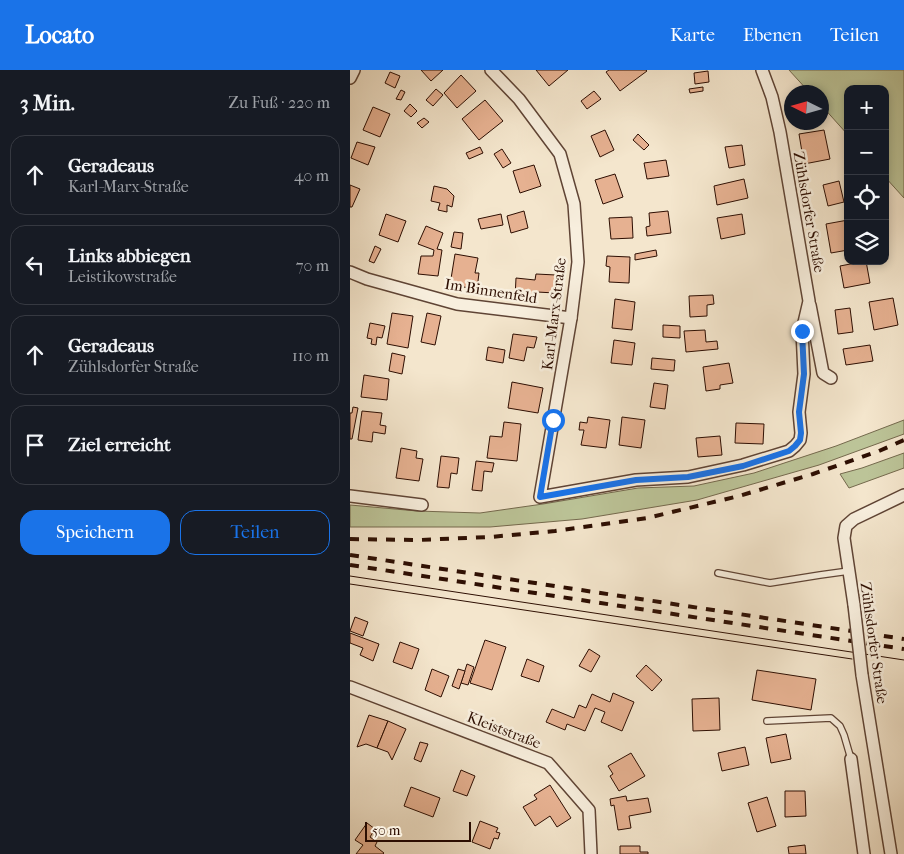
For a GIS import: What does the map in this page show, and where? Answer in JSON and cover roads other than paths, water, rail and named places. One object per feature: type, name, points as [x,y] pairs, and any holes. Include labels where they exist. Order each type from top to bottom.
[{"type":"street","points":[[350,78],[354,70]]},
{"type":"street","name":"Karl-Marx-Straße","points":[[492,70],[519,99],[560,154],[574,204],[578,262],[571,318],[540,497]]},
{"type":"street","name":"Zühlsdorfer Straße","points":[[762,70],[772,96],[780,132],[823,373],[832,378]]},
{"type":"street","name":"Im Binnenfeld","points":[[350,272],[367,279],[457,304],[571,318]]},
{"type":"street","name":"Zühlsdorfer Straße","points":[[540,497],[636,480],[685,478],[743,466],[789,451],[800,440],[801,433],[799,412],[804,374],[802,331],[809,301]]},
{"type":"street","name":"Zühlsdorfer Straße","points":[[891,854],[862,675],[844,538],[846,526],[854,519],[904,495]]},
{"type":"street","points":[[350,496],[422,505]]},
{"type":"street","name":"Kleiststraße","points":[[350,687],[548,763],[589,810],[591,854]]},
{"type":"street","points":[[851,759],[864,854]]},
{"type":"lane","points":[[718,573],[770,583],[849,571]]},
{"type":"lane","points":[[767,721],[831,718],[840,726],[851,759]]},
{"type":"tram line","points":[[350,576],[904,660]]},
{"type":"tram line","points":[[350,584],[852,659]]},
{"type":"railway","points":[[350,539],[419,540],[490,537],[555,531],[647,518],[739,496],[813,474],[879,451],[904,440]]},
{"type":"railway","points":[[350,555],[904,639]]},
{"type":"railway","points":[[350,565],[904,649]]}]
